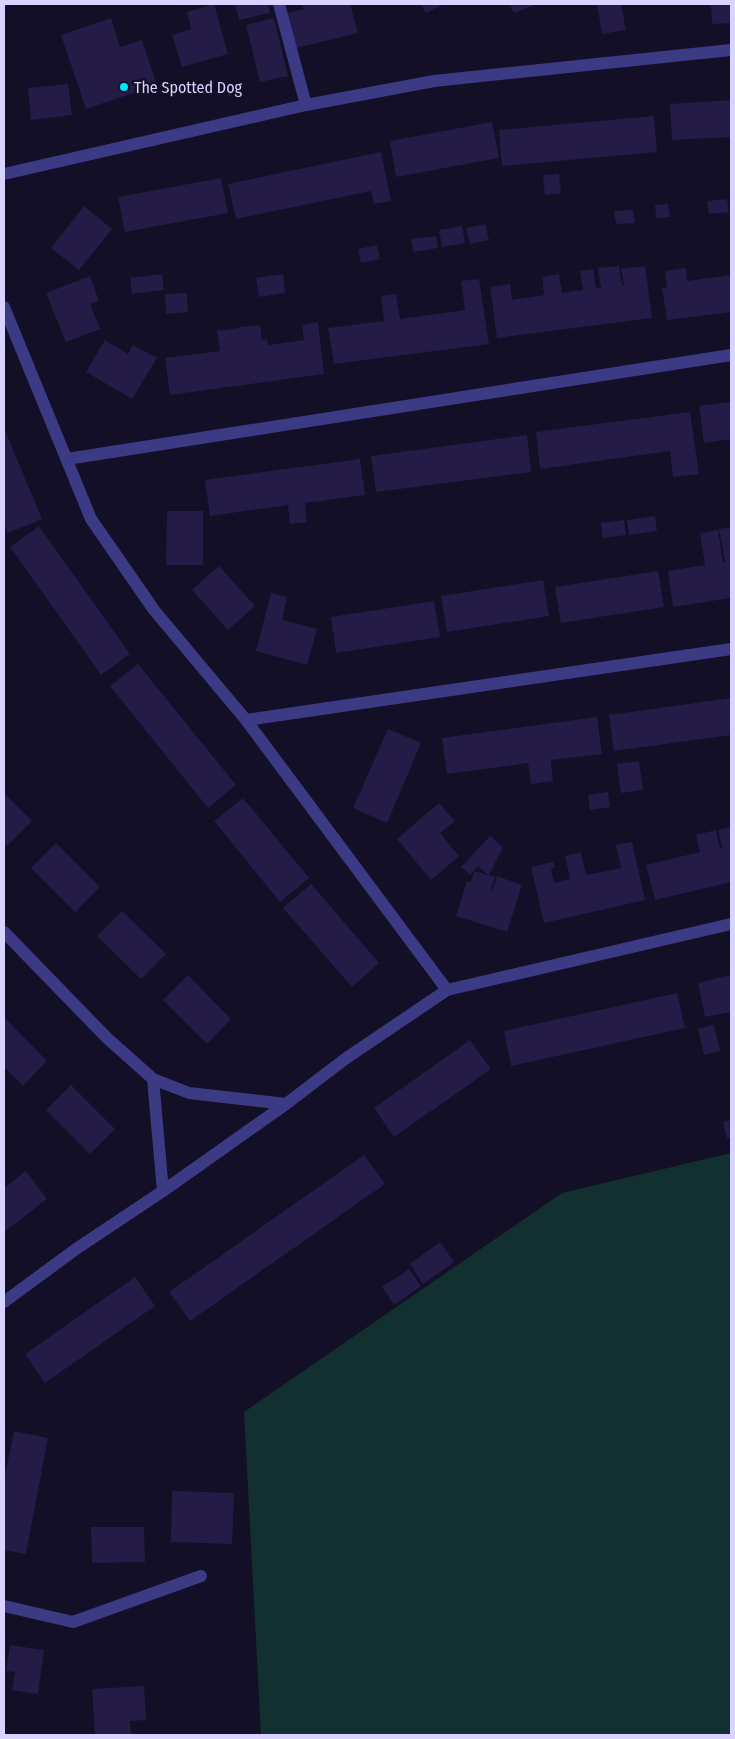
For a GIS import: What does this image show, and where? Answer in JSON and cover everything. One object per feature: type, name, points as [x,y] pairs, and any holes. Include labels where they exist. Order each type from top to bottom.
[{"type":"street","points":[[279,4],[306,105]]},
{"type":"street","points":[[4,174],[306,105],[434,81],[731,50]]},
{"type":"street","points":[[4,306],[92,519],[154,610],[246,720],[447,990]]},
{"type":"street","points":[[67,459],[731,355]]},
{"type":"street","points":[[246,720],[731,649]]},
{"type":"street","points":[[4,1302],[76,1249],[163,1191],[286,1104],[345,1059],[447,990],[731,924]]},
{"type":"street","points":[[4,932],[107,1038],[154,1079],[189,1093],[286,1104]]},
{"type":"street","points":[[154,1079],[163,1191]]},
{"type":"street","points":[[4,1606],[73,1622],[202,1576]]},
{"type":"green space","points":[[731,1153],[731,1735],[261,1735],[244,1412],[562,1193]]},
{"type":"building","points":[[214,4],[228,54],[182,67],[172,35],[191,29],[187,12]]},
{"type":"building","points":[[235,4],[268,4],[270,13],[239,20]]},
{"type":"building","points":[[302,4],[350,4],[358,33],[296,48],[287,13],[304,9]]},
{"type":"building","points":[[421,4],[444,4],[426,13]]},
{"type":"building","points":[[510,4],[537,4],[514,13]]},
{"type":"building","points":[[597,4],[621,4],[626,30],[602,34]]},
{"type":"building","points":[[711,4],[731,4],[731,23],[712,24]]},
{"type":"building","points":[[111,18],[120,47],[142,40],[157,85],[86,109],[61,35]]},
{"type":"building","points":[[274,18],[288,76],[260,82],[246,25]]},
{"type":"building","points":[[68,84],[72,115],[31,120],[28,88]]},
{"type":"building","points":[[731,100],[731,137],[672,140],[670,104]]},
{"type":"building","points":[[654,116],[657,152],[502,166],[499,130]]},
{"type":"building","points":[[492,122],[499,158],[396,177],[390,141]]},
{"type":"building","points":[[381,152],[391,201],[374,204],[371,191],[236,219],[228,184]]},
{"type":"building","points":[[559,174],[561,193],[545,195],[543,175]]},
{"type":"building","points":[[221,178],[228,213],[125,232],[118,197]]},
{"type":"building","points":[[727,199],[729,212],[709,214],[707,201]]},
{"type":"building","points":[[668,204],[670,217],[656,218],[655,205]]},
{"type":"building","points":[[84,206],[112,229],[79,270],[51,248]]},
{"type":"building","points":[[633,210],[635,223],[616,224],[614,211]]},
{"type":"building","points":[[485,224],[489,240],[470,244],[466,228]]},
{"type":"building","points":[[462,226],[465,243],[442,247],[439,230]]},
{"type":"building","points":[[436,236],[438,248],[413,252],[411,239]]},
{"type":"building","points":[[377,245],[380,259],[361,263],[358,249]]},
{"type":"building","points":[[619,266],[622,285],[624,285],[621,269],[645,266],[652,318],[497,338],[490,287],[510,284],[512,300],[544,295],[542,277],[559,274],[562,293],[583,290],[580,271],[593,269],[596,288],[601,288],[598,268]]},
{"type":"building","points":[[686,268],[687,281],[731,275],[731,312],[667,320],[662,288],[667,288],[665,271]]},
{"type":"building","points":[[162,274],[164,290],[132,294],[130,278]]},
{"type":"building","points":[[283,274],[285,293],[259,297],[256,278]]},
{"type":"building","points":[[90,276],[99,301],[90,304],[100,329],[66,342],[46,293]]},
{"type":"building","points":[[479,279],[489,344],[334,364],[328,328],[384,321],[381,296],[396,294],[400,319],[465,310],[461,281]]},
{"type":"building","points":[[187,293],[188,312],[166,314],[165,294]]},
{"type":"building","points":[[318,322],[324,374],[170,395],[165,358],[220,351],[217,331],[239,328],[241,349],[239,327],[260,325],[262,340],[267,339],[268,345],[304,340],[302,325]]},
{"type":"building","points":[[105,340],[128,354],[133,345],[157,358],[132,399],[86,372]]},
{"type":"building","points":[[731,402],[731,439],[704,443],[699,406]]},
{"type":"building","points":[[690,412],[699,474],[673,477],[670,451],[540,469],[536,432]]},
{"type":"building","points":[[4,428],[42,519],[8,533],[4,523]]},
{"type":"building","points":[[527,435],[531,472],[376,492],[371,456]]},
{"type":"building","points":[[360,459],[365,495],[305,503],[307,522],[290,524],[288,505],[210,516],[205,480]]},
{"type":"building","points":[[167,511],[203,511],[203,565],[166,565]]},
{"type":"building","points":[[655,516],[657,531],[629,535],[627,520]]},
{"type":"building","points":[[624,520],[626,535],[603,538],[601,523]]},
{"type":"building","points":[[39,526],[130,654],[101,675],[10,547]]},
{"type":"building","points":[[731,527],[731,598],[673,607],[668,571],[705,565],[700,533],[718,530],[723,563],[725,562],[719,529]]},
{"type":"building","points":[[219,566],[255,606],[228,630],[192,590]]},
{"type":"building","points":[[658,571],[664,607],[561,623],[555,587]]},
{"type":"building","points":[[543,580],[549,616],[447,632],[441,596]]},
{"type":"building","points":[[271,593],[287,597],[282,620],[317,629],[307,665],[256,651]]},
{"type":"building","points":[[434,601],[440,637],[336,653],[331,617]]},
{"type":"building","points":[[138,664],[236,785],[208,808],[110,686]]},
{"type":"building","points":[[731,698],[731,735],[614,751],[609,715]]},
{"type":"building","points":[[597,717],[602,754],[551,760],[553,781],[531,784],[528,763],[447,774],[442,738]]},
{"type":"building","points":[[388,729],[421,743],[387,823],[353,808]]},
{"type":"building","points":[[639,761],[643,790],[621,793],[617,764]]},
{"type":"building","points":[[608,792],[610,807],[590,810],[588,795]]},
{"type":"building","points":[[4,793],[32,821],[7,846],[4,842]]},
{"type":"building","points":[[243,798],[309,878],[280,902],[214,821]]},
{"type":"building","points":[[439,803],[455,821],[440,833],[459,856],[431,880],[397,839]]},
{"type":"building","points":[[731,827],[731,882],[655,900],[646,865],[700,852],[696,835],[716,830],[720,848],[722,847],[718,830]]},
{"type":"building","points":[[490,836],[503,847],[491,871],[488,875],[478,866],[470,875],[461,867]]},
{"type":"building","points":[[632,842],[645,900],[544,923],[531,867],[553,862],[555,868],[551,869],[554,883],[570,879],[565,856],[581,852],[586,875],[621,868],[616,845]]},
{"type":"building","points":[[56,843],[100,887],[75,912],[31,868]]},
{"type":"building","points":[[474,871],[495,877],[491,889],[493,889],[497,876],[522,885],[507,932],[456,916],[467,881],[471,882]]},
{"type":"building","points":[[311,884],[379,963],[352,987],[283,908]]},
{"type":"building","points":[[122,911],[166,954],[141,979],[97,936]]},
{"type":"building","points":[[188,975],[231,1019],[207,1044],[163,1000]]},
{"type":"building","points":[[731,975],[731,1012],[705,1017],[698,983]]},
{"type":"building","points":[[677,993],[685,1028],[511,1066],[504,1031]]},
{"type":"building","points":[[4,1017],[47,1061],[23,1086],[4,1067]]},
{"type":"building","points":[[714,1025],[720,1051],[704,1055],[698,1029]]},
{"type":"building","points":[[470,1040],[491,1069],[394,1137],[374,1108]]},
{"type":"building","points":[[71,1085],[115,1129],[90,1154],[46,1110]]},
{"type":"building","points":[[731,1120],[731,1138],[727,1139],[723,1122]]},
{"type":"building","points":[[364,1155],[385,1184],[190,1321],[169,1292]]},
{"type":"building","points":[[26,1171],[47,1199],[4,1232],[4,1188]]},
{"type":"building","points":[[440,1242],[454,1262],[423,1284],[410,1264]]},
{"type":"building","points":[[409,1269],[421,1286],[394,1305],[382,1287]]},
{"type":"building","points":[[135,1277],[155,1306],[45,1383],[25,1354]]},
{"type":"building","points":[[14,1431],[48,1438],[26,1554],[4,1550],[4,1480]]},
{"type":"building","points":[[172,1491],[234,1493],[232,1544],[171,1542]]},
{"type":"building","points":[[91,1527],[144,1527],[145,1562],[92,1563]]},
{"type":"building","points":[[10,1645],[44,1650],[38,1694],[12,1690],[15,1672],[6,1671]]},
{"type":"building","points":[[144,1686],[146,1720],[130,1721],[131,1735],[95,1735],[92,1689]]},
{"type":"place","name":"The Spotted Dog","points":[[124,87]]}]
